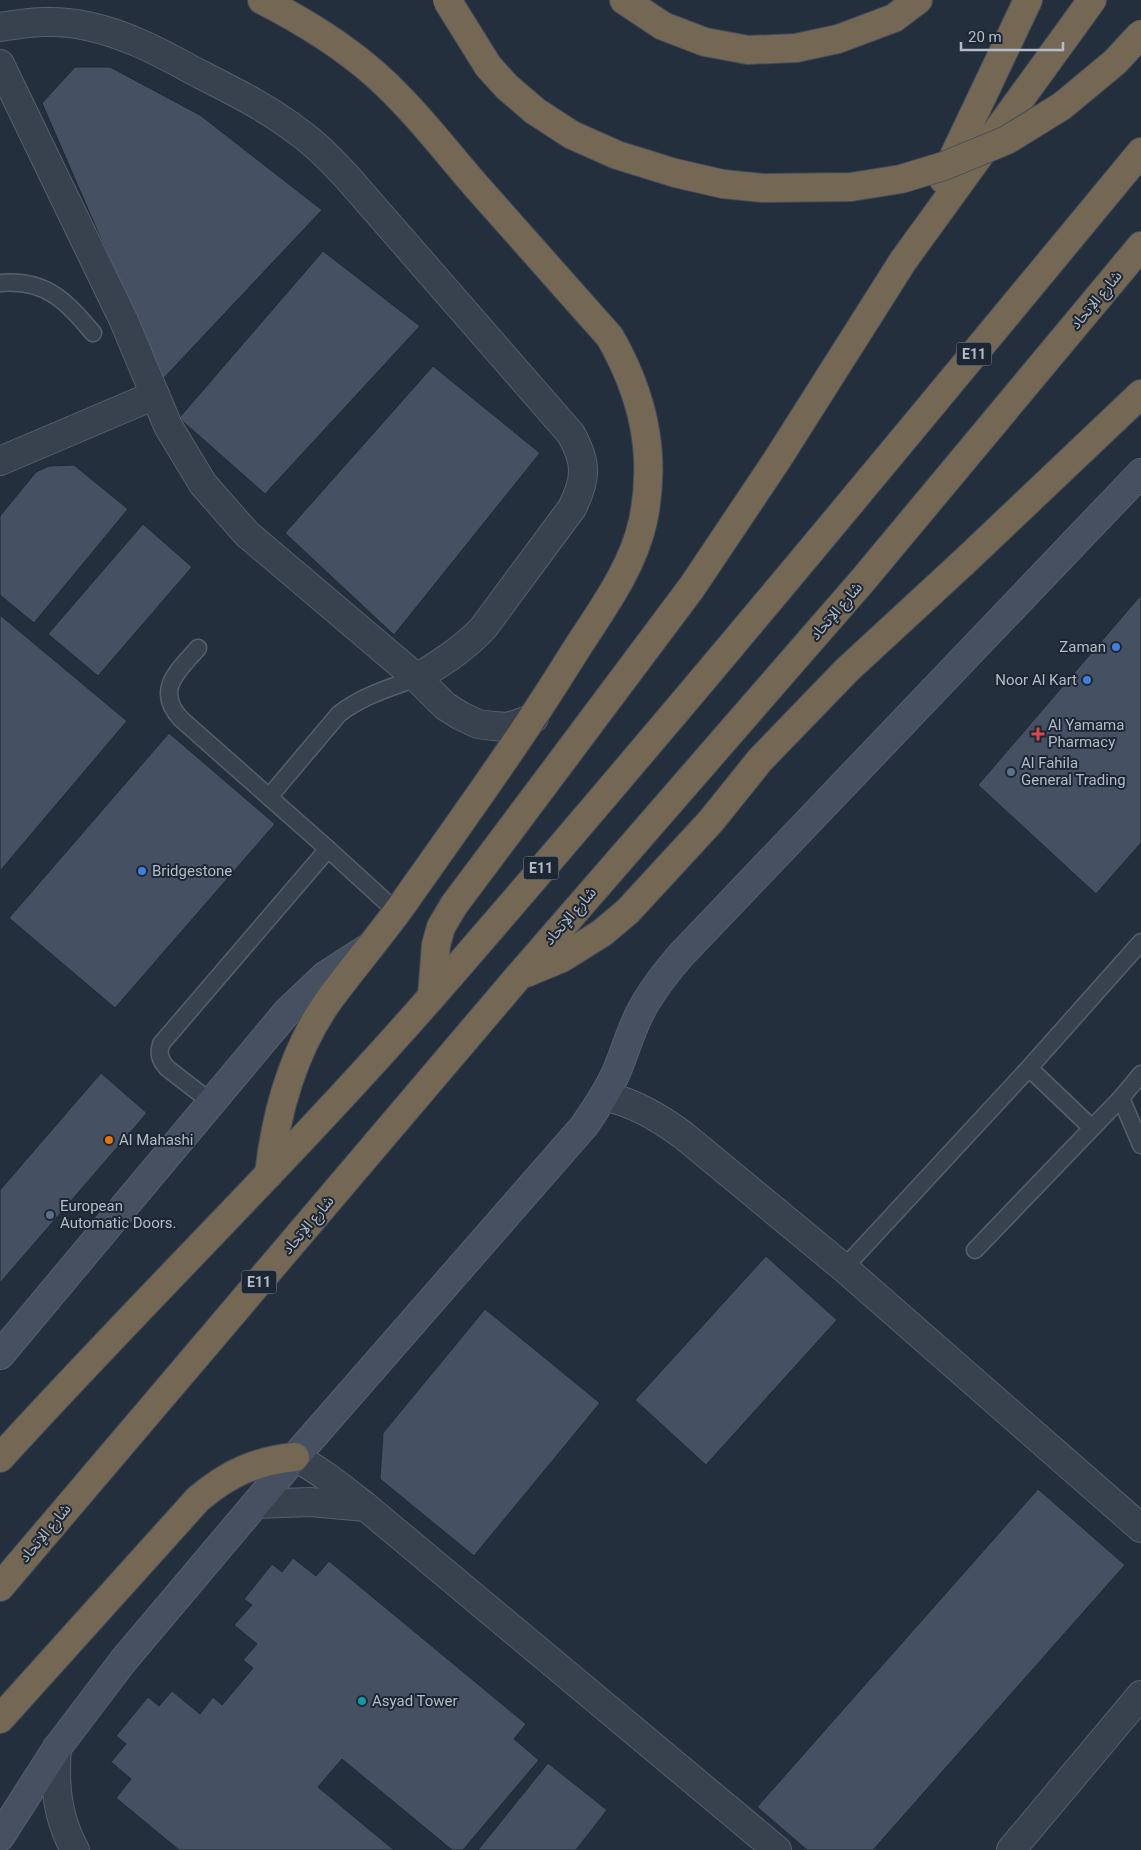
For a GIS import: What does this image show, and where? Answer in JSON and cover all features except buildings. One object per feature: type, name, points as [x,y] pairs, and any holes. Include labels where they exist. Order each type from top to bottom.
[{"type":"highway","points":[[262,0],[300,19],[339,45],[376,75],[410,108],[446,152],[610,337],[626,364],[637,394],[645,424],[648,455],[648,489],[643,522],[633,554],[618,584],[534,718],[397,912],[329,1001],[312,1028],[298,1056],[278,1114],[269,1174]]},
{"type":"highway","points":[[448,0],[488,66],[535,111],[572,135],[617,155],[675,173],[723,184],[763,188],[852,187],[901,178],[944,166],[998,144],[1062,106],[1115,62],[1141,34]]},
{"type":"highway","points":[[624,0],[663,26],[705,42],[748,50],[796,48],[838,39],[894,18],[918,0]]},
{"type":"highway","points":[[903,261],[1028,0]]},
{"type":"highway","points":[[432,996],[436,945],[441,927],[454,905],[692,587],[777,460],[903,261],[1092,0]]},
{"type":"highway","name":"E11","points":[[0,1458],[60,1392],[269,1174],[432,996],[807,557],[1141,152]]},
{"type":"highway","name":"شارع الإتحاد","points":[[0,1587],[518,977],[863,580],[1141,246]]},
{"type":"highway","points":[[518,977],[562,958],[602,932],[628,911],[710,821],[760,760],[847,670],[1141,394]]},
{"type":"highway","points":[[0,1719],[198,1499],[234,1473],[254,1464],[295,1457]]},
{"type":"main road","points":[[0,1837],[57,1748],[123,1661],[295,1457],[584,1126],[604,1096],[645,1003],[668,970],[1141,472]]},
{"type":"main road","points":[[2,1349],[287,1012],[326,975],[372,946]]},
{"type":"street","points":[[0,27],[26,22],[56,22],[85,25],[114,32],[142,43],[241,96],[301,133],[347,177],[571,434],[580,452],[584,471],[581,490],[572,508],[484,627],[469,643],[452,656],[417,678]]},
{"type":"street","points":[[0,64],[124,320],[168,426],[203,484],[247,534],[417,678],[445,706],[478,724],[508,727],[534,718]]},
{"type":"street","points":[[0,461],[155,395]]},
{"type":"street","points":[[604,1096],[622,1100],[639,1107],[683,1135],[844,1268],[1141,1528]]},
{"type":"street","points":[[295,1457],[314,1467],[366,1507],[777,1850]]},
{"type":"street","points":[[256,1504],[310,1502],[366,1507]]},
{"type":"street","points":[[1011,1850],[1141,1695]]},
{"type":"street","points":[[57,1748],[55,1772],[57,1797],[62,1820],[75,1850]]},
{"type":"lane","points":[[0,283],[13,282],[44,289],[59,297],[71,307],[94,333]]},
{"type":"lane","points":[[198,648],[170,684],[168,696],[172,710],[397,912]]},
{"type":"lane","points":[[269,797],[338,714],[366,696],[417,678]]},
{"type":"lane","points":[[211,1102],[167,1068],[161,1061],[159,1052],[161,1044],[328,849]]},
{"type":"lane","points":[[844,1268],[1029,1068],[1141,942]]},
{"type":"lane","points":[[1029,1068],[1092,1128]]},
{"type":"lane","points":[[975,1250],[1121,1098],[1141,1074]]},
{"type":"lane","points":[[1121,1098],[1141,1145]]},
{"type":"place","name":"Zaman","points":[[1116,647]]},
{"type":"place","name":"Noor Al Kart","points":[[1087,680]]},
{"type":"place","name":"Al Yamama Pharmacy","points":[[1038,734]]},
{"type":"place","name":"Al Fahila General Trading","points":[[1011,772]]},
{"type":"place","name":"Bridgestone","points":[[142,871]]},
{"type":"place","name":"Al Mahashi","points":[[109,1140]]},
{"type":"place","name":"European Automatic Doors.","points":[[50,1215]]},
{"type":"place","name":"Asyad Tower","points":[[362,1701]]}]
